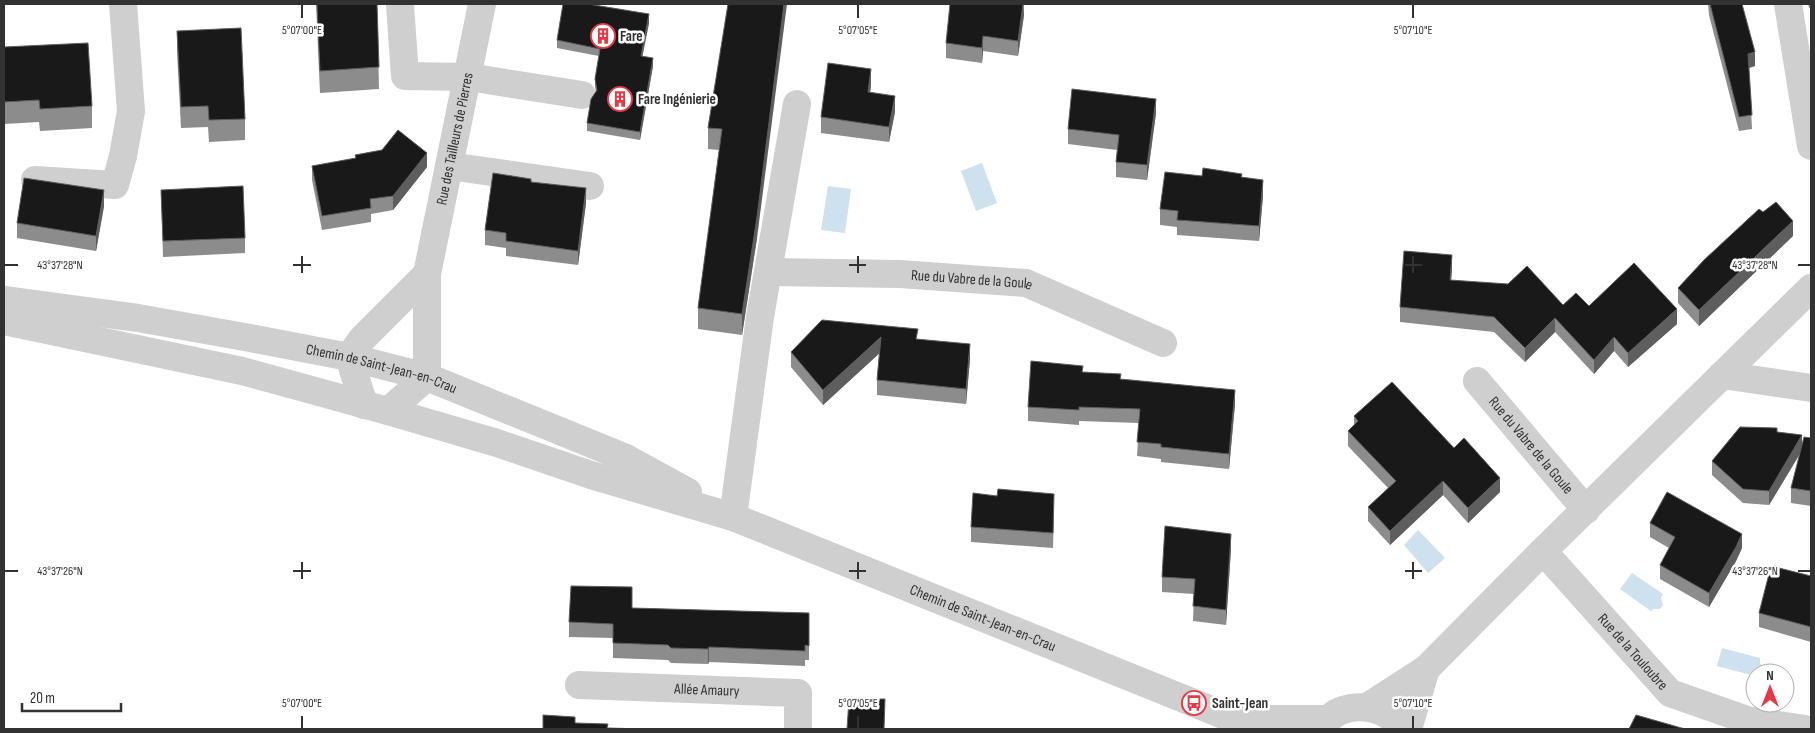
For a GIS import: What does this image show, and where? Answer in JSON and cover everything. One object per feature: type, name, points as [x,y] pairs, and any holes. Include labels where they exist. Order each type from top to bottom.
[{"type":"street","points":[[35,180],[115,185],[123,156],[131,111],[123,4]]},
{"type":"street","name":"Rue des Tailleurs de Pierres","points":[[427,377],[427,274],[482,4]]},
{"type":"street","points":[[1788,4],[1804,58],[1811,146]]},
{"type":"street","points":[[400,6],[405,76],[468,76],[582,95]]},
{"type":"street","points":[[733,517],[760,317],[797,104]]},
{"type":"street","points":[[449,166],[590,186]]},
{"type":"street","name":"Rue du Vabre de la Goule","points":[[768,272],[900,274],[1026,282],[1164,343]]},
{"type":"street","points":[[427,274],[362,339],[349,358],[376,408],[427,377]]},
{"type":"street","points":[[1367,707],[1426,669],[1543,551],[1811,288]]},
{"type":"street","name":"Chemin de Saint-Jean-en-Crau","points":[[4,300],[138,318],[250,338],[349,358],[427,377],[626,458],[733,517]]},
{"type":"street","name":"Chemin de Saint-Jean-en-Crau","points":[[4,321],[242,371],[497,443],[590,475],[733,517],[1240,724]]},
{"type":"street","points":[[1722,375],[1811,388]]},
{"type":"street","name":"Rue du Vabre de la Goule","points":[[1477,381],[1586,510]]},
{"type":"street","name":"Rue de la Touloubre","points":[[1543,551],[1670,693],[1747,720],[1805,729]]},
{"type":"street","points":[[1408,729],[1426,669]]},
{"type":"street","name":"Allée Amaury","points":[[578,685],[798,694],[798,729]]},
{"type":"street","points":[[1240,724],[1323,724],[1342,710],[1367,707],[1383,712],[1397,722],[1402,729]]},
{"type":"water","points":[[982,163],[997,203],[976,211],[961,171]]},
{"type":"water","points":[[828,186],[851,189],[845,233],[821,230]]},
{"type":"water","points":[[1418,530],[1445,558],[1428,573],[1404,545]]},
{"type":"water","points":[[1632,573],[1663,594],[1661,598],[1663,605],[1660,609],[1653,609],[1651,611],[1620,589]]},
{"type":"water","points":[[1722,648],[1760,658],[1760,663],[1745,663],[1745,673],[1717,666]]},
{"type":"building","points":[[317,4],[377,4],[379,67],[320,71]]},
{"type":"building","points":[[563,4],[588,4],[649,14],[641,56],[653,58],[640,132],[587,123],[591,99],[597,90],[595,79],[600,49],[557,40]]},
{"type":"building","points":[[728,4],[784,4],[757,217],[742,314],[698,308],[722,129],[708,128]]},
{"type":"building","points":[[950,4],[1023,4],[1018,41],[983,36],[982,48],[946,43]]},
{"type":"building","points":[[1710,4],[1742,4],[1755,52],[1748,54],[1752,115],[1739,117]]},
{"type":"building","points":[[241,28],[245,119],[209,120],[208,106],[181,107],[177,31]]},
{"type":"building","points":[[88,43],[92,106],[40,109],[39,100],[4,102],[4,47]]},
{"type":"building","points":[[828,63],[871,69],[868,92],[895,96],[889,127],[821,117]]},
{"type":"building","points":[[1072,89],[1156,99],[1147,165],[1116,162],[1119,135],[1068,129]]},
{"type":"building","points":[[398,130],[427,153],[393,196],[370,199],[371,208],[322,216],[312,166],[356,158],[355,155],[382,150]]},
{"type":"building","points":[[1203,168],[1242,174],[1241,177],[1263,180],[1259,226],[1177,220],[1178,211],[1160,209],[1165,172],[1202,176]]},
{"type":"building","points":[[493,173],[531,179],[531,182],[586,188],[578,251],[506,241],[506,233],[485,230]]},
{"type":"building","points":[[24,178],[104,190],[96,236],[17,223]]},
{"type":"building","points":[[243,186],[245,238],[163,241],[161,190]]},
{"type":"building","points":[[1776,202],[1793,221],[1699,310],[1678,288],[1704,260],[1759,209],[1763,212]]},
{"type":"building","points":[[1404,251],[1452,255],[1450,280],[1508,284],[1527,266],[1563,305],[1576,293],[1589,306],[1634,263],[1677,309],[1628,353],[1614,337],[1594,360],[1555,318],[1525,348],[1494,317],[1400,307]]},
{"type":"building","points":[[822,320],[918,329],[916,339],[970,344],[966,389],[877,380],[881,337],[823,390],[791,352]]},
{"type":"building","points":[[1031,361],[1083,366],[1082,372],[1121,374],[1120,379],[1235,390],[1229,454],[1161,447],[1161,444],[1137,442],[1140,409],[1079,407],[1079,410],[1028,407]]},
{"type":"building","points":[[1392,382],[1454,448],[1464,438],[1500,478],[1468,508],[1443,481],[1390,531],[1368,507],[1396,481],[1348,431],[1358,421],[1354,416]]},
{"type":"building","points":[[1740,427],[1777,428],[1777,432],[1802,435],[1769,491],[1743,489],[1712,461]]},
{"type":"building","points":[[1804,437],[1811,438],[1811,491],[1791,488]]},
{"type":"building","points":[[998,489],[1054,494],[1053,533],[971,527],[973,493],[997,496]]},
{"type":"building","points":[[1667,492],[1742,534],[1709,593],[1660,565],[1675,537],[1650,523]]},
{"type":"building","points":[[1165,526],[1231,534],[1226,610],[1193,606],[1195,579],[1162,577]]},
{"type":"building","points":[[1771,566],[1811,576],[1811,627],[1759,613]]},
{"type":"building","points":[[571,586],[632,587],[632,608],[809,613],[809,646],[805,645],[805,651],[709,647],[708,649],[671,648],[668,645],[613,643],[613,624],[569,622]]},
{"type":"building","points":[[849,699],[885,699],[884,729],[847,729]]},
{"type":"building","points":[[543,715],[575,717],[575,723],[608,724],[607,728],[644,729],[543,729]]},
{"type":"building","points":[[1636,715],[1685,729],[1629,729]]},
{"type":"place","name":"Fare","points":[[603,36]]},
{"type":"place","name":"Fare Ingénierie","points":[[620,99]]},
{"type":"place","name":"Saint-Jean","points":[[1194,703]]}]
